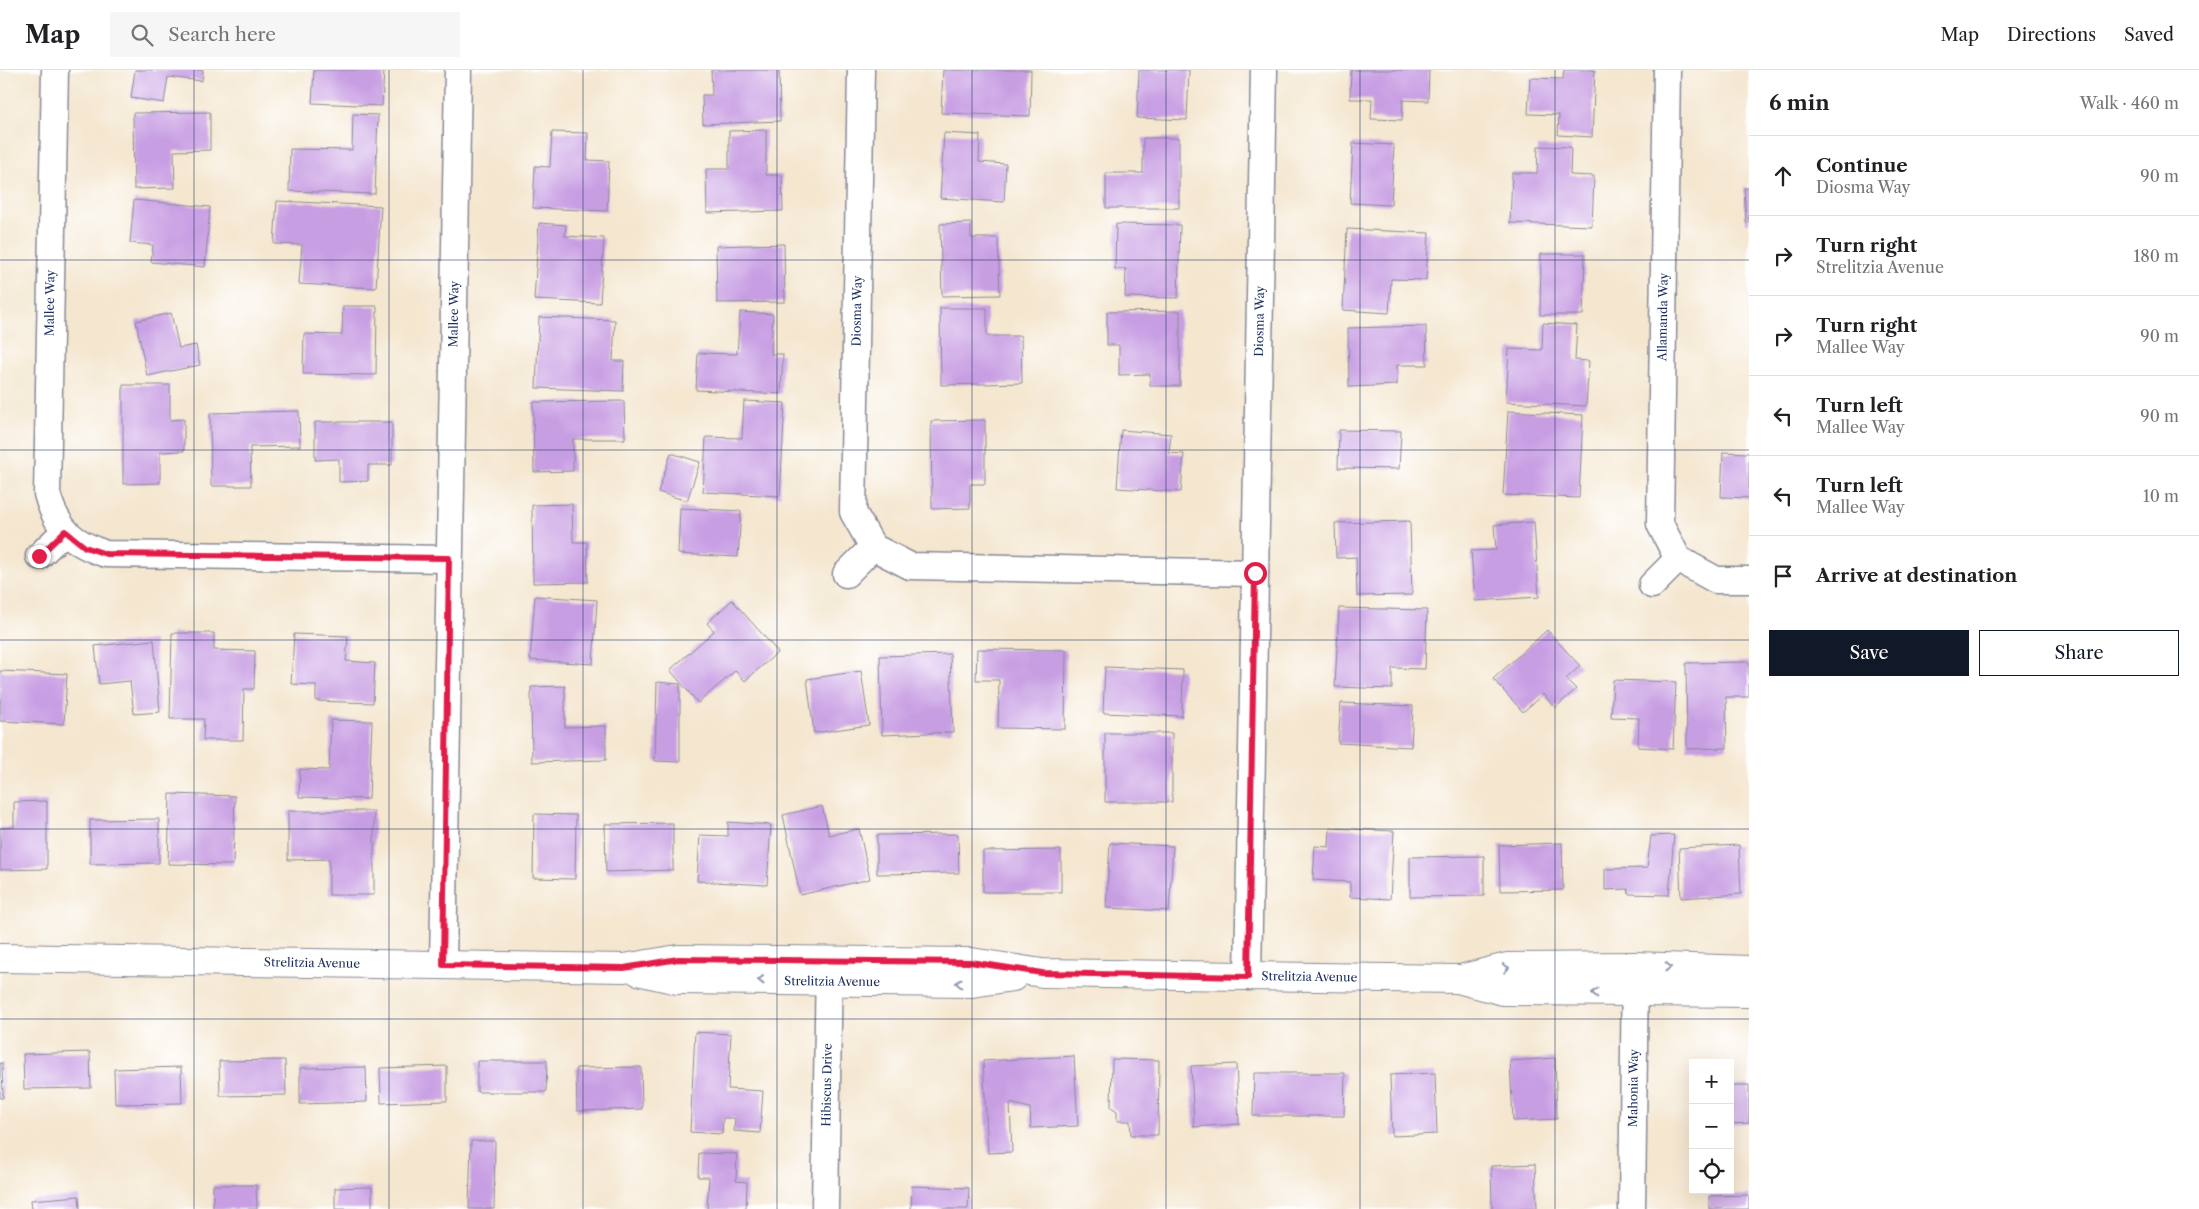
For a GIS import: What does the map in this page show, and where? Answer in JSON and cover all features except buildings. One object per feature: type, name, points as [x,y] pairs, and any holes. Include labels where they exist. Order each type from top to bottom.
[{"type":"street","name":"Mallee Way","points":[[55,70],[47,494],[53,514],[65,531],[85,547],[106,554],[449,558]]},
{"type":"street","name":"Mallee Way","points":[[443,965],[458,70]]},
{"type":"street","name":"Diosma Way","points":[[861,70],[853,512],[873,547]]},
{"type":"street","name":"Diosma Way","points":[[1248,977],[1264,70]]},
{"type":"street","name":"Allamanda Way","points":[[1667,70],[1660,524],[1678,559]]},
{"type":"street","points":[[39,556],[65,531]]},
{"type":"street","points":[[846,574],[873,547],[910,566],[1255,573]]},
{"type":"street","points":[[1652,585],[1678,559],[1716,580],[1749,580]]},
{"type":"street","name":"Strelitzia Avenue","points":[[0,958],[624,968],[678,959],[829,971],[970,962],[1042,973],[1458,980],[1503,991],[1749,993]]},
{"type":"street","name":"Strelitzia Avenue","points":[[1458,980],[1507,967],[1635,966],[1749,970]]},
{"type":"street","name":"Mahonia Way","points":[[1632,1209],[1635,966]]},
{"type":"street","name":"Hibiscus Drive","points":[[824,1209],[829,971]]},
{"type":"route","points":[[39,556],[65,531],[85,547],[106,554],[449,558],[443,965],[624,968],[678,959],[970,962],[1042,973],[1248,977],[1255,573]]}]
